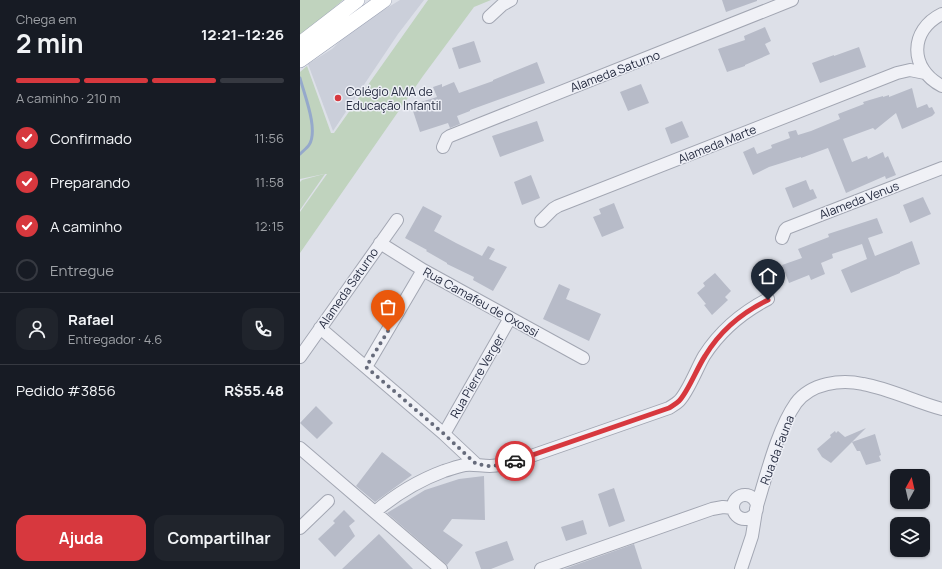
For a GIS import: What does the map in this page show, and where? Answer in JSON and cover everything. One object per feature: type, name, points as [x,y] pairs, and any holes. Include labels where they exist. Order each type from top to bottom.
[{"type":"main road","points":[[300,60],[318,39],[357,0]]},
{"type":"main road","points":[[300,44],[318,39],[384,0]]},
{"type":"street","points":[[489,17],[511,0]]},
{"type":"street","name":"Alameda Saturno","points":[[443,147],[447,138],[450,136],[792,0]]},
{"type":"street","points":[[942,6],[938,16],[927,24],[921,32],[917,52],[920,63],[925,72],[932,80],[942,86]]},
{"type":"street","name":"Alameda Marte","points":[[897,73],[909,64],[917,52]]},
{"type":"street","name":"Alameda Marte","points":[[542,221],[553,209],[558,206],[897,73],[910,70],[925,72]]},
{"type":"street","name":"Alameda Venus","points":[[782,238],[787,228],[942,168]]},
{"type":"street","name":"Alameda Saturno","points":[[300,357],[397,220]]},
{"type":"street","name":"Rua Camafeu de Oxossi","points":[[380,243],[423,270],[583,358]]},
{"type":"street","points":[[366,367],[423,270]]},
{"type":"street","points":[[375,512],[391,498],[409,486],[429,477],[463,465],[476,464],[489,466],[511,463],[669,408],[678,402],[684,395],[696,370],[706,354],[728,327],[752,308],[768,300]]},
{"type":"street","name":"Rua Pierre Verger","points":[[444,434],[510,318]]},
{"type":"street","points":[[320,328],[444,434],[476,464]]},
{"type":"street","name":"Rua da Fauna","points":[[741,569],[752,536],[756,510],[769,464],[783,428],[797,402],[808,393],[821,386],[834,382],[849,382],[864,384],[942,409]]},
{"type":"street","points":[[300,448],[441,569]]},
{"type":"street","points":[[541,569],[712,509],[723,507],[736,512],[747,519],[751,517],[756,510],[755,501],[744,495],[735,500],[736,512],[746,530],[747,548]]},
{"type":"street","points":[[300,528],[328,501]]},
{"type":"shaded area","name":"Colégio AMA de Educação Infantil","points":[[400,0],[424,0],[398,34],[333,131],[308,64],[332,49],[351,30]]},
{"type":"green space","points":[[300,0],[343,0],[300,37]]},
{"type":"green space","points":[[428,0],[491,0],[474,7],[423,76],[300,253],[300,212],[327,174],[325,174],[300,210],[300,182],[302,180],[324,174],[300,179],[300,72],[307,66],[331,133],[334,133]]},
{"type":"building","points":[[722,0],[757,0],[757,1],[726,12]]},
{"type":"building","points":[[765,27],[771,41],[765,44],[770,54],[745,66],[727,72],[718,49],[745,40],[744,36]]},
{"type":"building","points":[[474,41],[481,62],[459,69],[452,48]]},
{"type":"building","points":[[859,47],[866,67],[820,83],[812,63]]},
{"type":"building","points":[[537,62],[545,83],[457,116],[460,124],[450,128],[448,123],[420,132],[411,105],[437,97],[433,87],[442,84],[442,87],[454,82],[459,93],[493,81]]},
{"type":"building","points":[[641,84],[649,103],[628,111],[620,92]]},
{"type":"building","points":[[912,88],[917,108],[927,104],[929,108],[932,107],[935,113],[932,116],[902,129],[896,113],[875,130],[873,128],[843,139],[852,162],[867,156],[868,159],[883,152],[885,158],[888,156],[896,175],[886,179],[885,176],[846,193],[828,148],[801,158],[769,167],[753,175],[743,152],[754,147],[757,154],[772,148],[771,145],[790,138],[788,132],[796,130],[798,135],[811,131],[840,119],[838,114],[864,104],[863,102],[883,96],[889,95],[889,97]]},
{"type":"building","points":[[537,121],[544,141],[500,157],[492,136]]},
{"type":"building","points":[[682,121],[689,137],[671,144],[665,128]]},
{"type":"building","points":[[531,175],[540,198],[522,205],[514,182]]},
{"type":"building","points":[[806,180],[810,190],[813,189],[817,198],[793,208],[785,188]]},
{"type":"building","points":[[923,197],[931,214],[910,223],[903,205]]},
{"type":"building","points":[[614,203],[624,228],[602,237],[593,217],[601,214],[599,209]]},
{"type":"building","points":[[423,206],[442,216],[434,231],[482,256],[488,246],[495,249],[489,259],[507,267],[493,291],[473,280],[474,277],[447,264],[426,251],[427,250],[405,238]]},
{"type":"building","points":[[877,218],[883,233],[868,238],[875,256],[912,241],[920,264],[851,293],[841,270],[867,259],[862,244],[832,254],[833,258],[821,263],[825,274],[811,280],[809,275],[789,283],[782,265],[802,258],[798,249],[829,237],[828,234]]},
{"type":"building","points":[[715,273],[731,291],[725,297],[728,300],[712,315],[704,305],[706,304],[697,293],[705,286],[703,283]]},
{"type":"building","points":[[559,284],[570,289],[566,299],[601,314],[589,341],[543,319]]},
{"type":"building","points":[[316,406],[333,423],[317,439],[300,423]]},
{"type":"building","points":[[866,428],[831,463],[822,457],[817,449],[831,437],[830,435],[835,431],[836,433],[838,431],[845,437]]},
{"type":"building","points":[[875,434],[881,455],[879,456],[881,461],[866,465],[860,451],[857,451],[852,442]]},
{"type":"building","points":[[382,452],[412,475],[375,502],[356,486]]},
{"type":"building","points":[[484,476],[485,520],[452,519],[443,531],[463,545],[447,565],[387,513],[425,490],[459,479]]},
{"type":"building","points":[[614,488],[625,521],[609,527],[598,494]]},
{"type":"building","points":[[344,510],[355,521],[349,526],[355,536],[335,557],[318,539],[335,523],[333,521]]},
{"type":"building","points":[[583,520],[587,534],[566,541],[561,527]]},
{"type":"building","points":[[379,534],[413,569],[342,569]]},
{"type":"building","points":[[507,541],[514,560],[491,569],[481,569],[475,552]]},
{"type":"building","points":[[634,544],[642,569],[564,569]]},
{"type":"waterway","points":[[300,78],[312,121],[312,138],[309,145],[300,154]]},
{"type":"way so far","points":[[388,331],[366,367],[444,434],[476,464],[489,466],[511,463],[515,461]]},
{"type":"place","name":"Colégio AMA de Educação Infantil","points":[[338,98]]},
{"type":"route","points":[[515,461],[669,408],[678,402],[684,395],[696,370],[706,354],[728,327],[740,316],[768,300]]}]
